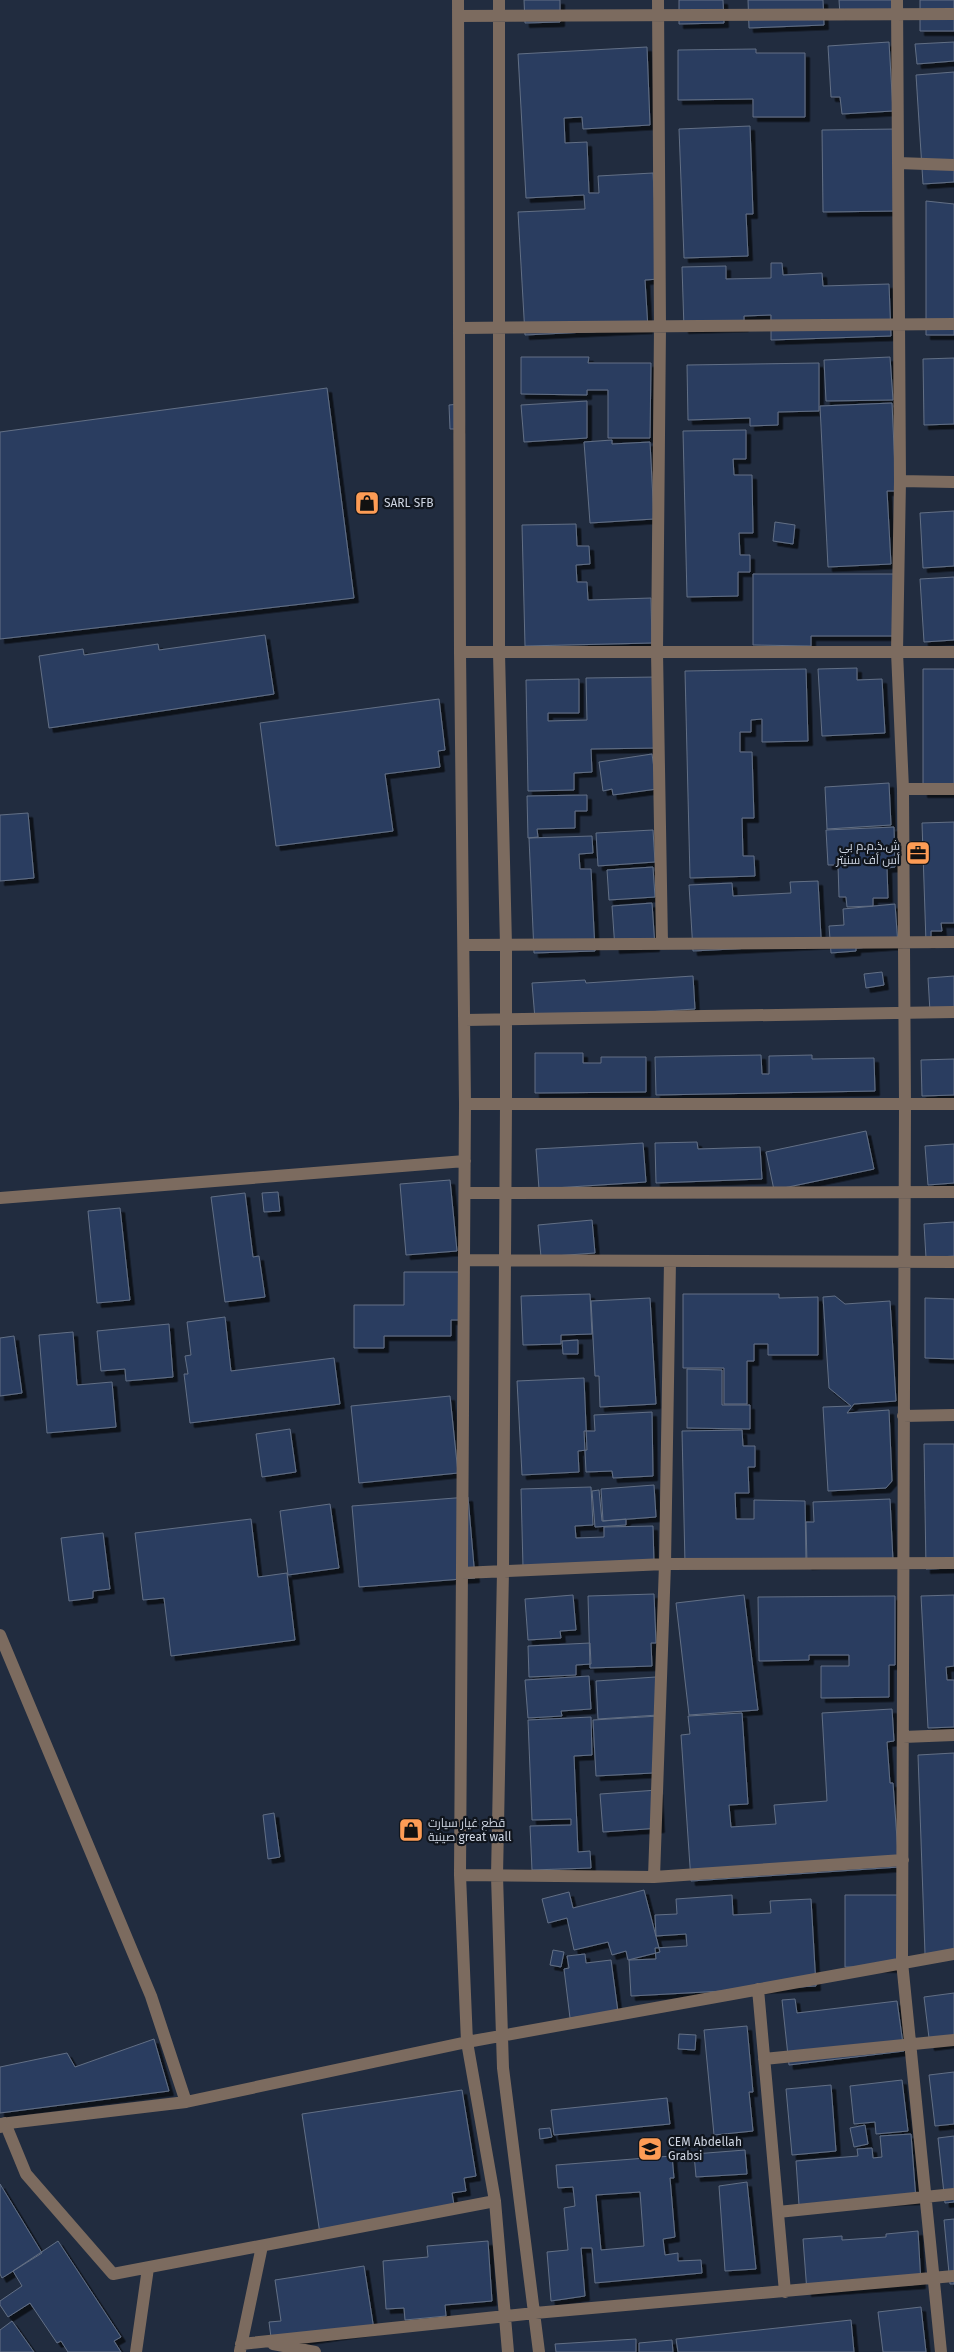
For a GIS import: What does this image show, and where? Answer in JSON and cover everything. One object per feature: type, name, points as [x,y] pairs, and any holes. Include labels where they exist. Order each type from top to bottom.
[{"type":"street","points":[[458,0],[460,652],[465,946],[460,1875],[467,2042],[495,2201],[508,2352]]},
{"type":"street","points":[[499,0],[499,653],[506,945],[506,1193],[503,1571],[497,1876],[503,2068],[539,2352]]},
{"type":"street","points":[[658,0],[660,326],[657,652],[662,943]]},
{"type":"street","points":[[897,0],[900,481],[897,652],[903,789],[905,1104],[902,1962],[941,2352]]},
{"type":"street","points":[[458,16],[954,14]]},
{"type":"street","points":[[898,163],[954,165]]},
{"type":"street","points":[[459,328],[954,324]]},
{"type":"street","points":[[900,481],[954,482]]},
{"type":"street","points":[[460,652],[954,652]]},
{"type":"street","points":[[903,789],[954,789]]},
{"type":"street","points":[[465,946],[954,942]]},
{"type":"street","points":[[465,1020],[954,1012]]},
{"type":"street","points":[[465,1104],[954,1104]]},
{"type":"street","points":[[0,1198],[465,1161]]},
{"type":"street","points":[[465,1193],[954,1192]]},
{"type":"street","points":[[464,1260],[954,1262]]},
{"type":"street","points":[[654,1877],[665,1564],[670,1261]]},
{"type":"street","points":[[903,1416],[954,1415]]},
{"type":"street","points":[[462,1573],[665,1564],[954,1564]]},
{"type":"street","points":[[0,1635],[151,1996],[186,2102]]},
{"type":"street","points":[[903,1737],[954,1735]]},
{"type":"street","points":[[460,1875],[654,1877],[903,1860]]},
{"type":"street","points":[[495,2201],[113,2274],[26,2174],[2,2125],[186,2102],[467,2042],[954,1954]]},
{"type":"street","points":[[758,1989],[786,2292]]},
{"type":"street","points":[[764,2059],[954,2040]]},
{"type":"street","points":[[778,2212],[954,2194]]},
{"type":"street","points":[[262,2246],[240,2348],[259,2342],[505,2316],[954,2276]]},
{"type":"street","points":[[136,2352],[148,2268]]},
{"type":"street","points":[[259,2342],[315,2352]]},
{"type":"building","points":[[524,0],[560,0],[560,22],[525,23]]},
{"type":"building","points":[[679,0],[723,0],[724,23],[679,24]]},
{"type":"building","points":[[748,0],[823,0],[824,25],[749,28]]},
{"type":"building","points":[[839,0],[892,0],[892,12],[840,15]]},
{"type":"building","points":[[920,0],[954,0],[954,31],[920,31]]},
{"type":"building","points":[[889,42],[893,111],[842,114],[840,97],[831,97],[828,46]]},
{"type":"building","points":[[954,42],[954,61],[917,64],[915,44]]},
{"type":"building","points":[[647,47],[650,125],[583,129],[582,117],[564,118],[565,143],[587,142],[589,193],[599,193],[598,176],[653,173],[659,279],[645,280],[648,329],[525,335],[518,212],[585,209],[584,195],[526,198],[518,54]]},
{"type":"building","points":[[756,49],[756,53],[805,53],[805,117],[753,117],[753,99],[678,100],[678,50]]},
{"type":"building","points":[[954,72],[954,182],[923,184],[916,75]]},
{"type":"building","points":[[750,126],[753,214],[746,214],[748,256],[684,258],[679,129]]},
{"type":"building","points":[[897,129],[898,211],[823,212],[822,130]]},
{"type":"building","points":[[926,201],[954,204],[954,335],[926,335]]},
{"type":"building","points":[[771,263],[782,263],[783,275],[822,273],[823,286],[889,284],[891,336],[771,340],[771,315],[744,316],[744,327],[684,329],[682,267],[726,266],[726,279],[771,278]]},
{"type":"building","points":[[521,357],[589,357],[588,363],[651,363],[650,438],[608,438],[608,390],[587,390],[587,395],[521,394]]},
{"type":"building","points":[[890,357],[893,400],[826,401],[824,360]]},
{"type":"building","points":[[954,358],[954,424],[924,425],[923,359]]},
{"type":"building","points":[[819,363],[819,411],[778,412],[778,425],[750,426],[750,418],[688,420],[687,365]]},
{"type":"building","points":[[327,388],[354,598],[0,639],[0,432]]},
{"type":"building","points":[[587,401],[587,438],[524,442],[521,405]]},
{"type":"building","points":[[892,403],[896,491],[887,491],[891,564],[828,567],[820,406]]},
{"type":"building","points":[[459,404],[460,429],[450,429],[449,405]]},
{"type":"building","points":[[746,430],[746,459],[733,459],[734,475],[752,475],[753,533],[739,533],[740,555],[750,555],[750,572],[738,572],[738,596],[687,597],[683,431]]},
{"type":"building","points":[[612,440],[612,444],[650,442],[654,519],[590,523],[584,442]]},
{"type":"building","points":[[954,511],[954,566],[923,568],[920,513]]},
{"type":"building","points":[[775,522],[795,525],[793,544],[773,541]]},
{"type":"building","points":[[576,524],[577,546],[589,546],[590,564],[576,565],[577,582],[587,582],[588,600],[651,598],[652,643],[525,646],[522,525]]},
{"type":"building","points":[[753,574],[894,574],[894,636],[811,636],[811,646],[753,645]]},
{"type":"building","points":[[954,577],[954,640],[924,642],[920,579]]},
{"type":"building","points":[[265,635],[274,694],[49,728],[39,656],[83,649],[84,655],[158,644],[159,650]]},
{"type":"building","points":[[857,668],[857,680],[882,679],[885,733],[822,736],[818,669]]},
{"type":"building","points":[[806,669],[808,741],[762,742],[762,719],[751,720],[751,732],[740,732],[740,752],[752,752],[754,818],[742,818],[743,856],[754,856],[755,876],[690,878],[685,671]]},
{"type":"building","points":[[923,669],[954,669],[954,793],[923,793]]},
{"type":"building","points":[[657,677],[658,748],[591,749],[592,772],[574,773],[574,790],[528,791],[526,680],[579,679],[579,713],[548,713],[548,721],[587,720],[586,678]]},
{"type":"building","points":[[439,699],[445,750],[438,751],[440,767],[385,774],[393,831],[276,846],[260,723]]},
{"type":"building","points":[[652,754],[657,789],[613,795],[612,789],[603,791],[599,762]]},
{"type":"building","points":[[889,783],[891,825],[827,829],[825,787]]},
{"type":"building","points":[[587,795],[587,811],[575,811],[575,828],[537,829],[538,837],[528,838],[527,796]]},
{"type":"building","points":[[28,813],[34,878],[0,881],[0,815]]},
{"type":"building","points":[[954,822],[954,923],[941,923],[942,931],[931,931],[931,943],[926,943],[922,823]]},
{"type":"building","points":[[894,827],[895,867],[887,868],[888,898],[873,898],[873,906],[847,907],[846,897],[839,897],[838,865],[828,865],[826,830]]},
{"type":"building","points":[[653,830],[655,862],[598,866],[596,833]]},
{"type":"building","points":[[592,836],[593,853],[579,854],[580,869],[591,869],[595,951],[534,953],[529,838]]},
{"type":"building","points":[[653,867],[655,897],[609,900],[607,870]]},
{"type":"building","points":[[818,881],[821,937],[829,944],[693,951],[689,885],[732,883],[733,896],[791,893],[790,882]]},
{"type":"building","points":[[652,903],[655,947],[615,949],[612,906]]},
{"type":"building","points":[[895,904],[898,945],[856,948],[856,951],[831,953],[829,926],[844,925],[843,909]]},
{"type":"building","points":[[882,972],[884,985],[866,988],[864,974]]},
{"type":"building","points":[[693,976],[695,1009],[535,1019],[532,983],[585,980],[586,983]]},
{"type":"building","points":[[954,976],[954,1011],[930,1012],[928,978]]},
{"type":"building","points":[[535,1053],[583,1053],[583,1063],[601,1063],[601,1057],[646,1057],[646,1092],[535,1093]]},
{"type":"building","points":[[761,1055],[762,1074],[769,1074],[769,1056],[812,1055],[812,1059],[874,1058],[875,1091],[656,1095],[655,1057]]},
{"type":"building","points":[[954,1059],[954,1095],[922,1096],[921,1060]]},
{"type":"building","points":[[866,1131],[874,1169],[774,1190],[766,1152]]},
{"type":"building","points":[[697,1142],[698,1149],[760,1147],[762,1179],[656,1183],[655,1143]]},
{"type":"building","points":[[643,1143],[646,1182],[539,1189],[536,1149]]},
{"type":"building","points":[[954,1144],[954,1183],[928,1185],[925,1146]]},
{"type":"building","points":[[450,1180],[457,1251],[406,1255],[400,1184]]},
{"type":"building","points":[[278,1192],[280,1211],[264,1212],[262,1193]]},
{"type":"building","points":[[245,1193],[253,1257],[259,1256],[265,1297],[225,1302],[211,1197]]},
{"type":"building","points":[[120,1208],[130,1300],[97,1303],[88,1211]]},
{"type":"building","points":[[592,1220],[595,1253],[541,1257],[538,1225]]},
{"type":"building","points":[[954,1222],[954,1256],[926,1258],[924,1224]]},
{"type":"building","points":[[404,1272],[460,1272],[460,1320],[451,1320],[451,1336],[384,1336],[384,1348],[354,1348],[354,1305],[404,1305]]},
{"type":"building","points":[[590,1294],[592,1334],[561,1335],[561,1344],[523,1345],[521,1296]]},
{"type":"building","points":[[683,1294],[779,1294],[779,1298],[818,1297],[818,1355],[768,1355],[768,1344],[754,1344],[754,1361],[747,1361],[747,1404],[724,1404],[724,1368],[683,1368]]},
{"type":"building","points":[[835,1296],[845,1304],[890,1301],[896,1401],[854,1404],[847,1413],[889,1410],[892,1481],[886,1488],[828,1491],[823,1407],[851,1406],[829,1388],[823,1297]]},
{"type":"building","points":[[650,1298],[656,1404],[600,1407],[599,1376],[595,1376],[591,1301]]},
{"type":"building","points":[[925,1298],[954,1299],[954,1359],[925,1358]]},
{"type":"building","points":[[225,1317],[231,1371],[334,1358],[340,1404],[190,1423],[184,1374],[188,1374],[185,1356],[191,1355],[187,1322]]},
{"type":"building","points":[[169,1324],[173,1377],[126,1381],[125,1369],[101,1371],[97,1331]]},
{"type":"building","points":[[73,1332],[77,1385],[112,1382],[116,1427],[47,1433],[39,1335]]},
{"type":"building","points":[[14,1336],[22,1393],[0,1396],[0,1338]]},
{"type":"building","points":[[578,1340],[578,1354],[563,1354],[562,1341]]},
{"type":"building","points":[[687,1369],[722,1370],[722,1405],[750,1405],[750,1429],[687,1428]]},
{"type":"building","points":[[584,1378],[587,1450],[578,1451],[579,1472],[522,1475],[517,1381]]},
{"type":"building","points":[[450,1396],[458,1473],[359,1483],[351,1406]]},
{"type":"building","points":[[652,1412],[653,1476],[613,1478],[612,1471],[586,1472],[584,1431],[595,1431],[594,1415]]},
{"type":"building","points":[[290,1429],[296,1472],[262,1477],[256,1434]]},
{"type":"building","points":[[742,1430],[743,1446],[755,1446],[755,1467],[748,1467],[749,1493],[735,1493],[736,1519],[754,1519],[754,1500],[805,1501],[806,1562],[685,1564],[682,1431]]},
{"type":"building","points":[[924,1444],[954,1444],[954,1568],[926,1569]]},
{"type":"building","points":[[654,1485],[656,1517],[603,1521],[601,1489]]},
{"type":"building","points":[[591,1487],[593,1525],[575,1526],[576,1538],[604,1537],[604,1527],[653,1526],[654,1564],[523,1568],[521,1489]]},
{"type":"building","points":[[599,1490],[602,1521],[626,1519],[626,1525],[595,1527],[592,1491]]},
{"type":"building","points":[[468,1497],[475,1578],[359,1587],[352,1506]]},
{"type":"building","points":[[890,1499],[893,1561],[807,1565],[806,1522],[814,1522],[813,1502]]},
{"type":"building","points":[[330,1504],[339,1568],[288,1575],[280,1511]]},
{"type":"building","points":[[251,1519],[258,1577],[287,1573],[295,1640],[171,1656],[164,1598],[143,1600],[135,1533]]},
{"type":"building","points":[[103,1533],[110,1589],[93,1591],[93,1598],[69,1601],[61,1538]]},
{"type":"building","points":[[654,1594],[656,1643],[651,1643],[652,1666],[590,1668],[588,1596]]},
{"type":"building","points":[[573,1595],[576,1630],[560,1631],[561,1638],[528,1640],[525,1599]]},
{"type":"building","points":[[744,1595],[758,1710],[689,1715],[676,1603]]},
{"type":"building","points":[[954,1595],[954,1666],[946,1667],[947,1680],[954,1680],[954,1727],[928,1728],[921,1596]]},
{"type":"building","points":[[895,1596],[895,1665],[889,1665],[889,1697],[821,1698],[821,1666],[849,1666],[849,1655],[809,1655],[809,1660],[759,1661],[758,1597]]},
{"type":"building","points":[[590,1643],[591,1664],[576,1665],[576,1675],[529,1677],[528,1646]]},
{"type":"building","points":[[589,1676],[591,1709],[561,1711],[562,1716],[528,1718],[525,1680]]},
{"type":"building","points":[[656,1677],[658,1715],[598,1719],[596,1681]]},
{"type":"building","points":[[892,1709],[894,1741],[887,1742],[890,1783],[893,1783],[899,1867],[691,1881],[681,1735],[690,1734],[688,1716],[742,1713],[748,1804],[729,1805],[731,1827],[776,1824],[774,1805],[827,1801],[822,1713]]},
{"type":"building","points":[[659,1716],[653,1773],[596,1776],[593,1720]]},
{"type":"building","points":[[591,1717],[592,1755],[574,1756],[578,1852],[590,1851],[591,1868],[532,1870],[530,1826],[571,1825],[571,1819],[532,1820],[528,1720]]},
{"type":"building","points":[[954,1753],[954,1954],[925,1954],[918,1755]]},
{"type":"building","points":[[658,1790],[660,1828],[603,1832],[600,1794]]},
{"type":"building","points":[[274,1813],[280,1857],[268,1859],[263,1815]]},
{"type":"building","points":[[644,1890],[660,1952],[628,1960],[626,1951],[612,1955],[608,1942],[574,1950],[567,1918],[548,1923],[542,1899],[569,1892],[573,1908]]},
{"type":"building","points":[[732,1895],[733,1915],[771,1913],[770,1901],[811,1899],[816,1986],[631,1996],[629,1960],[656,1959],[655,1948],[687,1946],[686,1934],[656,1936],[655,1915],[677,1914],[676,1899]]},
{"type":"building","points":[[845,1895],[898,1895],[897,1968],[845,1967]]},
{"type":"building","points":[[553,1950],[564,1952],[561,1967],[550,1965]]},
{"type":"building","points":[[585,1954],[586,1963],[611,1960],[618,2012],[570,2018],[564,1969],[569,1968],[567,1956]]},
{"type":"building","points":[[954,1993],[954,2043],[930,2046],[924,1997]]},
{"type":"building","points":[[795,1999],[797,2013],[897,2001],[904,2051],[789,2065],[782,2000]]},
{"type":"building","points":[[747,2026],[753,2092],[749,2092],[753,2131],[714,2135],[704,2030]]},
{"type":"building","points":[[679,2034],[696,2035],[695,2050],[678,2049]]},
{"type":"building","points":[[154,2039],[169,2091],[0,2113],[0,2067],[67,2053],[75,2067]]},
{"type":"building","points":[[954,2072],[954,2124],[935,2126],[929,2075]]},
{"type":"building","points":[[902,2080],[908,2131],[876,2134],[875,2122],[854,2124],[850,2086]]},
{"type":"building","points":[[831,2085],[836,2151],[792,2155],[786,2089]]},
{"type":"building","points":[[462,2090],[476,2176],[464,2178],[466,2191],[452,2193],[454,2205],[320,2234],[302,2114]]},
{"type":"building","points":[[667,2098],[670,2124],[554,2135],[551,2110]]},
{"type":"building","points":[[865,2125],[868,2144],[854,2147],[850,2128]]},
{"type":"building","points":[[550,2128],[552,2137],[540,2139],[539,2129]]},
{"type":"building","points":[[911,2134],[916,2200],[799,2205],[796,2161],[858,2156],[857,2149],[872,2148],[873,2158],[882,2157],[880,2136]]},
{"type":"building","points":[[954,2136],[954,2202],[945,2203],[938,2138]]},
{"type":"building","points":[[745,2150],[747,2174],[696,2177],[694,2154]]},
{"type":"building","points":[[672,2156],[674,2178],[670,2178],[675,2237],[663,2239],[665,2255],[678,2253],[678,2261],[701,2260],[702,2273],[595,2283],[592,2248],[581,2248],[585,2296],[551,2301],[547,2252],[568,2250],[564,2208],[575,2206],[573,2187],[558,2188],[556,2165]],"holes":[[[640,2192],[644,2246],[601,2250],[596,2195]]]},
{"type":"building","points":[[747,2182],[756,2269],[725,2271],[719,2186]]},
{"type":"building","points":[[0,2184],[42,2253],[2,2278],[0,2274]]},
{"type":"building","points":[[954,2219],[954,2284],[950,2284],[944,2220]]},
{"type":"building","points":[[918,2231],[921,2284],[807,2292],[803,2239],[842,2236],[842,2240],[886,2237],[886,2234]]},
{"type":"building","points":[[58,2241],[121,2337],[114,2341],[121,2352],[68,2352],[61,2341],[57,2343],[30,2303],[8,2317],[0,2305],[0,2301],[22,2286],[13,2271]]},
{"type":"building","points":[[488,2241],[492,2301],[445,2305],[446,2316],[405,2320],[404,2308],[386,2309],[383,2261],[428,2257],[427,2246]]},
{"type":"building","points":[[364,2266],[374,2330],[272,2345],[269,2322],[281,2321],[275,2280]]},
{"type":"building","points":[[921,2307],[926,2352],[883,2352],[878,2312]]},
{"type":"building","points":[[851,2320],[854,2352],[678,2352],[676,2339]]},
{"type":"building","points":[[12,2321],[34,2352],[0,2352],[0,2330]]},
{"type":"building","points":[[636,2339],[636,2352],[556,2352],[555,2344]]},
{"type":"building","points":[[672,2340],[673,2352],[639,2352],[639,2343]]},
{"type":"place","name":"SARL SFB","points":[[367,503]]},
{"type":"place","name":"ش.ذ.م.م بي أس أف سنيتر","points":[[918,853]]},
{"type":"place","name":"قطع غيار سيارت صينية great wall","points":[[411,1830]]},
{"type":"place","name":"CEM Abdellah Grabsi","points":[[650,2149]]}]
